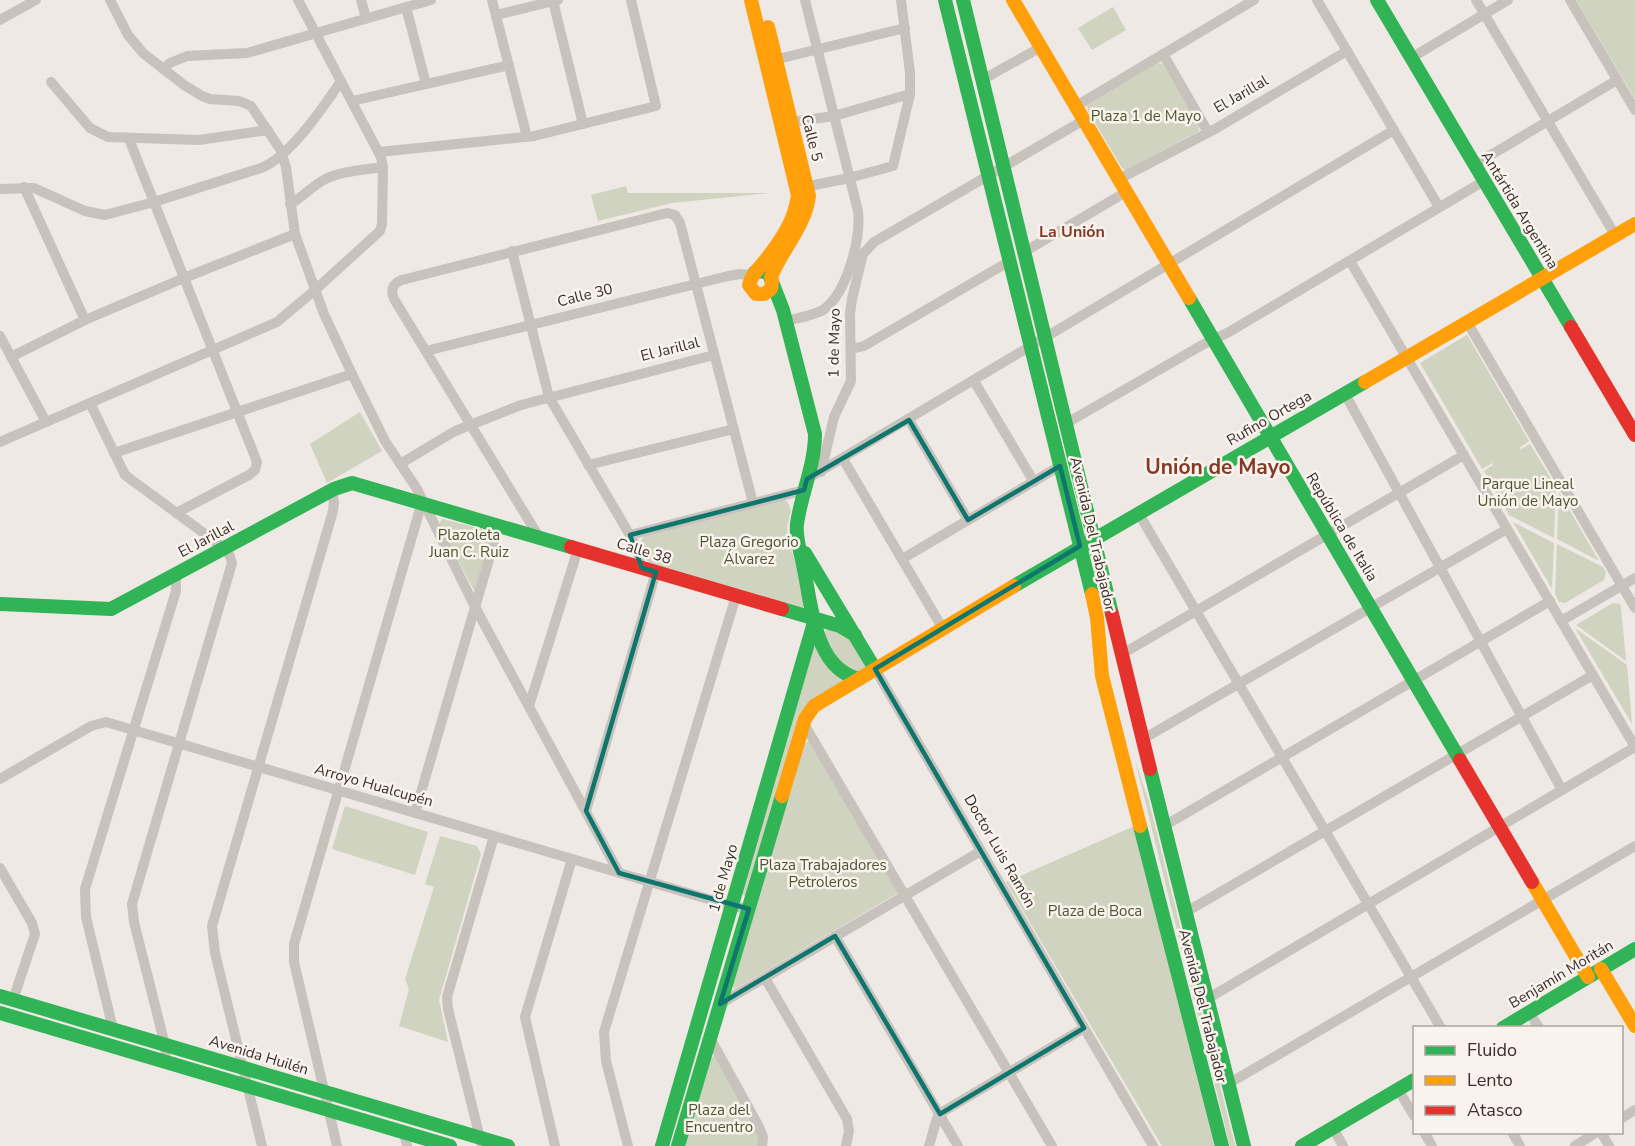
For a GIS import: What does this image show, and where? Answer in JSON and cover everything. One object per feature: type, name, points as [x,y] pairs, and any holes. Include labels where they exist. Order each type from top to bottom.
[{"type":"main road","name":"Calle 5","points":[[751,0],[791,122],[802,187],[793,218],[772,250],[753,273]]},
{"type":"main road","name":"Calle 5","points":[[761,0],[771,61],[808,204],[804,218],[776,264],[772,279]]},
{"type":"main road","name":"Avenida Del Trabajador","points":[[945,0],[1095,606],[1102,676],[1222,1146]]},
{"type":"main road","name":"Avenida Del Trabajador","points":[[963,0],[1065,424],[1244,1146]]},
{"type":"main road","name":"República de Italia","points":[[1013,0],[1588,977]]},
{"type":"main road","name":"Antártida Argentina","points":[[1377,0],[1635,435]]},
{"type":"main road","name":"Rufino Ortega","points":[[859,679],[1080,546],[1139,514],[1615,235],[1633,230]]},
{"type":"main road","name":"Calle 30","points":[[753,273],[766,272],[772,279]]},
{"type":"main road","points":[[753,273],[749,285],[756,294],[768,292],[772,279]]},
{"type":"main road","points":[[772,279],[786,321],[815,434],[815,449],[796,520],[815,619],[821,641],[839,671],[848,677],[859,679]]},
{"type":"main road","name":"El Jarillal","points":[[0,604],[106,610],[115,607],[346,484],[359,484],[422,502]]},
{"type":"main road","name":"Calle 38","points":[[422,502],[845,628],[855,634]]},
{"type":"main road","points":[[799,542],[855,634]]},
{"type":"main road","name":"1 de Mayo","points":[[662,1146],[815,619]]},
{"type":"main road","name":"Doctor Luis Ramón","points":[[855,634],[875,669]]},
{"type":"main road","points":[[678,1146],[804,724],[814,706],[859,679]]},
{"type":"main road","name":"Benjamín Moritán","points":[[1506,1026],[1635,950]]},
{"type":"main road","points":[[1601,969],[1635,1026]]},
{"type":"main road","name":"Avenida Huilén","points":[[7,998],[324,1092],[481,1142],[508,1146]]},
{"type":"main road","points":[[0,1013],[328,1110],[406,1139],[450,1146]]},
{"type":"main road","points":[[1302,1146],[1413,1081]]},
{"type":"street","points":[[0,20],[36,0]]},
{"type":"street","points":[[110,0],[135,44],[163,69],[202,96],[210,99],[245,102],[255,111],[283,155],[295,234],[315,290],[352,374],[378,428],[413,483],[476,607],[619,873]]},
{"type":"street","points":[[0,442],[277,322],[380,231],[383,167],[379,152],[298,0]]},
{"type":"street","points":[[361,0],[366,18]]},
{"type":"street","points":[[163,69],[186,56],[247,52],[431,0]]},
{"type":"street","points":[[492,0],[527,137]]},
{"type":"street","points":[[379,152],[527,137],[656,106],[631,0]]},
{"type":"street","points":[[786,321],[823,310],[832,302],[841,289],[859,228],[858,211],[805,0]]},
{"type":"street","points":[[802,187],[893,166],[910,94],[902,0]]},
{"type":"street","points":[[1076,106],[1254,0]]},
{"type":"street","points":[[1317,0],[1439,207]]},
{"type":"street","points":[[1476,0],[1615,235]]},
{"type":"street","points":[[1411,58],[1508,0]]},
{"type":"street","points":[[1570,0],[1635,110]]},
{"type":"street","points":[[496,15],[556,1],[583,124]]},
{"type":"street","points":[[406,7],[426,84]]},
{"type":"street","points":[[771,61],[905,28]]},
{"type":"street","points":[[982,80],[1041,47]]},
{"type":"street","name":"El Jarillal","points":[[1119,179],[1208,132],[1347,51]]},
{"type":"street","points":[[1162,54],[1208,132]]},
{"type":"street","points":[[352,101],[508,64]]},
{"type":"street","points":[[1474,165],[1617,80]]},
{"type":"street","points":[[0,189],[24,187],[43,190],[95,214],[105,214],[154,202],[272,163],[283,155],[325,105],[341,81]]},
{"type":"street","points":[[51,82],[90,128],[108,137],[199,140],[268,130]]},
{"type":"street","points":[[791,122],[834,116],[910,94]]},
{"type":"street","points":[[987,175],[1084,120]]},
{"type":"street","points":[[630,535],[753,503],[806,484],[821,472],[1394,130]]},
{"type":"street","points":[[129,138],[257,462],[255,470],[176,513]]},
{"type":"street","points":[[290,204],[322,181],[334,176],[383,167]]},
{"type":"street","name":"1 de Mayo","points":[[821,472],[834,417],[851,381],[850,306],[862,257],[874,242],[987,175]]},
{"type":"street","points":[[1065,424],[1350,261],[1484,181]]},
{"type":"street","points":[[24,187],[85,320]]},
{"type":"street","points":[[1024,252],[1126,192]]},
{"type":"street","points":[[538,537],[394,299],[394,284],[402,280],[663,213],[675,215],[680,224],[753,503]]},
{"type":"street","points":[[11,357],[85,320],[295,234]]},
{"type":"street","points":[[512,251],[549,397],[630,535],[642,568]]},
{"type":"street","points":[[851,349],[864,346],[1010,261]]},
{"type":"street","points":[[1207,999],[1635,747],[1350,261]]},
{"type":"street","name":"Calle 30","points":[[426,351],[734,274],[753,273]]},
{"type":"street","points":[[1467,322],[1635,608]]},
{"type":"street","points":[[0,336],[46,422]]},
{"type":"street","name":"El Jarillal","points":[[400,464],[470,424],[549,397],[714,355]]},
{"type":"street","points":[[114,453],[352,374]]},
{"type":"street","points":[[974,381],[1034,482]]},
{"type":"street","points":[[1345,394],[1562,790]]},
{"type":"street","points":[[90,403],[129,479],[224,548],[230,556],[232,566],[133,899],[132,910],[164,1044],[165,1061]]},
{"type":"street","points":[[909,420],[968,520]]},
{"type":"street","points":[[588,465],[734,429]]},
{"type":"street","points":[[1122,654],[1464,454]]},
{"type":"street","points":[[843,459],[943,629]]},
{"type":"street","points":[[902,559],[1060,466]]},
{"type":"street","points":[[262,1146],[212,935],[213,917],[333,511],[334,502],[331,490]]},
{"type":"street","points":[[337,1146],[293,953],[422,502]]},
{"type":"street","points":[[1139,514],[1441,1026]]},
{"type":"street","points":[[416,813],[499,525]]},
{"type":"street","points":[[1143,740],[1507,529]]},
{"type":"street","points":[[529,706],[578,549]]},
{"type":"street","points":[[586,811],[656,572]]},
{"type":"street","points":[[113,1029],[86,917],[84,899],[87,880],[176,591],[176,574]]},
{"type":"street","points":[[1561,621],[1635,578]]},
{"type":"street","points":[[628,1146],[606,1061],[604,1032],[736,596]]},
{"type":"street","points":[[1164,826],[1550,602]]},
{"type":"street","name":"Doctor Luis Ramón","points":[[875,669],[1153,1146]]},
{"type":"street","points":[[1186,912],[1593,675]]},
{"type":"street","name":"Arroyo Hualcupén","points":[[0,779],[96,724],[106,722],[732,906],[749,909]]},
{"type":"street","points":[[804,724],[1052,1146]]},
{"type":"street","points":[[481,1142],[447,997],[494,836]]},
{"type":"street","points":[[1228,1084],[1635,846]]},
{"type":"street","points":[[720,1004],[981,851]]},
{"type":"street","points":[[555,1146],[525,1017],[572,859]]},
{"type":"street","points":[[0,868],[32,923],[35,934],[7,998]]},
{"type":"street","points":[[835,936],[958,1146]]},
{"type":"street","points":[[765,978],[845,1114],[849,1125],[846,1146]]},
{"type":"street","points":[[1529,1012],[1538,1026]]},
{"type":"street","points":[[929,1146],[940,1114],[1084,1028]]},
{"type":"street","points":[[710,1038],[759,1127],[763,1142]]},
{"type":"street","points":[[1398,1089],[1413,1114]]},
{"type":"street","points":[[1333,1128],[1343,1146]]},
{"type":"street","points":[[1575,1146],[1596,1134]]},
{"type":"highlighted area","points":[[909,420],[968,520],[1060,466],[1080,546],[875,669],[1084,1028],[940,1114],[835,936],[720,1004],[749,909],[619,873],[586,811],[656,572],[642,568],[630,535],[804,490],[807,479]]},
{"type":"green space","points":[[1576,0],[1635,0],[1635,99]]},
{"type":"green space","points":[[1113,7],[1126,30],[1092,50],[1078,28]]},
{"type":"green space","name":"Plaza 1 de Mayo","points":[[1158,63],[1163,64],[1199,125],[1199,131],[1126,170],[1122,168],[1088,111],[1087,105]]},
{"type":"green space","points":[[626,186],[628,193],[770,193],[672,203],[598,221],[591,195]]},
{"type":"green space","points":[[1467,335],[1529,441],[1519,448],[1530,444],[1556,487],[1554,538],[1509,515],[1484,471],[1493,465],[1492,463],[1482,469],[1420,363]]},
{"type":"green space","points":[[360,412],[382,451],[327,483],[310,444]]},
{"type":"green space","name":"Parque Lineal Unión de Mayo","points":[[1559,492],[1599,561],[1557,539]]},
{"type":"green space","name":"Plaza Gregorio Álvarez","points":[[783,500],[787,501],[791,510],[787,527],[788,538],[807,601],[802,608],[650,564],[640,544],[644,535]]},
{"type":"green space","name":"Plazoleta Juan C. Ruiz","points":[[442,519],[487,530],[491,536],[475,592],[439,525]]},
{"type":"green space","name":"Parque Lineal Unión de Mayo","points":[[1513,522],[1554,543],[1552,589]]},
{"type":"green space","name":"Parque Lineal Unión de Mayo","points":[[1557,544],[1603,567],[1606,573],[1604,580],[1565,603],[1559,602],[1555,594]]},
{"type":"green space","points":[[1613,603],[1620,604],[1621,607],[1626,661],[1576,625]]},
{"type":"green space","points":[[830,628],[845,632],[865,664],[860,673],[843,669],[824,637],[826,630]]},
{"type":"green space","points":[[1575,628],[1627,665],[1632,724]]},
{"type":"green space","points":[[814,641],[845,680],[813,700],[747,897],[741,894]]},
{"type":"green space","name":"Plaza Trabajadores Petroleros","points":[[806,742],[809,742],[898,893],[735,989],[732,986]]},
{"type":"green space","points":[[1135,760],[1149,802],[1235,1146],[1230,1146]]},
{"type":"green space","points":[[345,806],[428,832],[415,875],[332,849]]},
{"type":"green space","name":"Plaza de Boca","points":[[1137,825],[1218,1146],[1162,1146],[1006,882]]},
{"type":"green space","points":[[440,836],[477,846],[481,854],[439,1000],[448,1042],[399,1026],[409,989],[405,979],[434,887],[425,884]]},
{"type":"green space","name":"Plaza del Encuentro","points":[[715,1056],[757,1130],[759,1146],[683,1146],[710,1058]]},
{"type":"traffic: fast","points":[[945,0],[1092,594]]},
{"type":"traffic: fast","points":[[963,0],[1112,614]]},
{"type":"traffic: fast","points":[[1377,0],[1571,327]]},
{"type":"traffic: fast","points":[[755,272],[762,271],[769,274],[783,310],[815,434],[813,457],[797,529],[813,617],[824,649],[833,662],[844,673],[859,679]]},
{"type":"traffic: fast","points":[[1189,298],[1460,760]]},
{"type":"traffic: fast","points":[[1014,586],[1365,382]]},
{"type":"traffic: fast","points":[[0,604],[111,609],[334,489],[352,483],[571,547]]},
{"type":"traffic: fast","points":[[805,553],[875,669]]},
{"type":"traffic: fast","points":[[782,609],[840,626],[855,635]]},
{"type":"traffic: fast","points":[[662,1146],[815,619]]},
{"type":"traffic: fast","points":[[1150,769],[1244,1146]]},
{"type":"traffic: fast","points":[[678,1146],[782,796]]},
{"type":"traffic: fast","points":[[1140,826],[1222,1146]]},
{"type":"traffic: fast","points":[[1506,1026],[1635,949]]},
{"type":"traffic: fast","points":[[0,996],[508,1146]]},
{"type":"traffic: fast","points":[[0,1013],[450,1146]]},
{"type":"traffic: fast","points":[[1302,1146],[1413,1081]]},
{"type":"traffic: slow","points":[[751,0],[798,195],[794,214],[786,231],[753,275],[749,285],[756,294],[764,294],[771,289],[772,281]]},
{"type":"traffic: slow","points":[[1013,0],[1189,298]]},
{"type":"traffic: slow","points":[[768,27],[809,196],[803,218],[771,277]]},
{"type":"traffic: slow","points":[[1365,382],[1635,224]]},
{"type":"traffic: slow","points":[[782,796],[805,719],[814,706],[1014,586]]},
{"type":"traffic: slow","points":[[1092,594],[1097,618],[1102,676],[1140,826]]},
{"type":"traffic: slow","points":[[1532,882],[1588,977]]},
{"type":"traffic: slow","points":[[1601,969],[1635,1026]]},
{"type":"traffic: jam","points":[[1571,327],[1635,435]]},
{"type":"traffic: jam","points":[[571,547],[782,609]]},
{"type":"traffic: jam","points":[[1112,614],[1150,769]]},
{"type":"traffic: jam","points":[[1460,760],[1532,882]]},
{"type":"district","name":"La Unión","points":[[1072,232]]},
{"type":"district","name":"Unión de Mayo","points":[[1218,467]]}]
